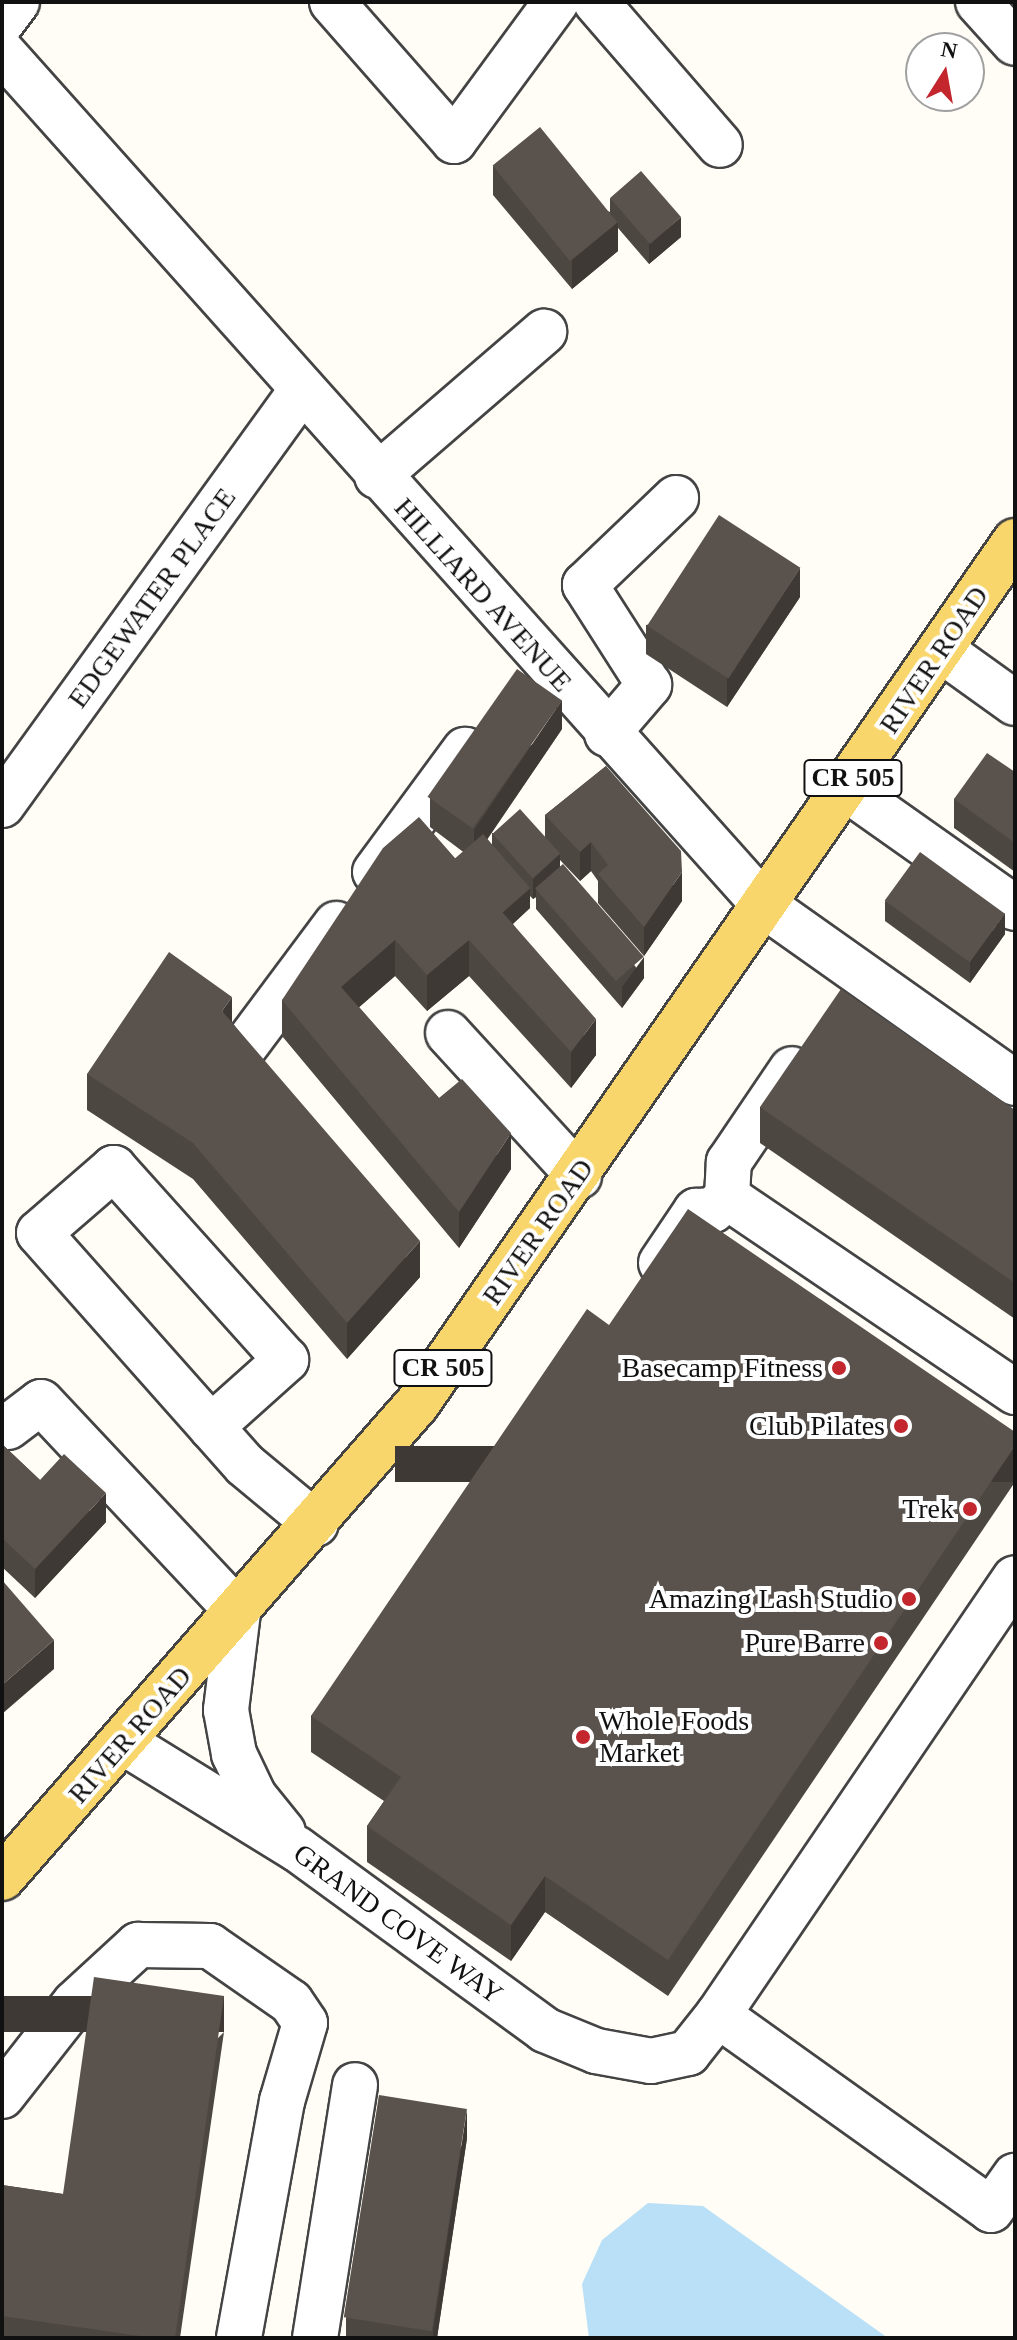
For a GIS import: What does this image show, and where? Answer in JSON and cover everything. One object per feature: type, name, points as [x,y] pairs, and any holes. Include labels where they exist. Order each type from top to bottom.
[{"type":"main road","name":"RIVER ROAD","points":[[6,1864],[123,1742],[316,1524],[417,1404],[579,1176],[1015,541]]},
{"type":"street","points":[[2,22],[17,2]]},
{"type":"street","points":[[332,2],[454,141],[556,2]]},
{"type":"street","points":[[596,2],[720,145]]},
{"type":"street","points":[[978,2],[1015,43]]},
{"type":"street","name":"HILLIARD AVENUE","points":[[2,52],[377,476],[526,669],[607,734],[765,906],[1015,1083]]},
{"type":"street","points":[[377,476],[544,332]]},
{"type":"street","name":"EDGEWATER PLACE","points":[[2,805],[301,391]]},
{"type":"street","points":[[607,734],[649,685],[585,585],[676,498]]},
{"type":"street","points":[[941,650],[1015,703]]},
{"type":"street","points":[[240,1053],[488,720]]},
{"type":"street","points":[[845,788],[1015,908]]},
{"type":"street","points":[[639,1296],[696,1211],[713,1210],[727,1197],[729,1162],[818,1030]]},
{"type":"street","points":[[448,1033],[579,1176]]},
{"type":"street","points":[[211,1427],[286,1360],[114,1168],[39,1233],[211,1427],[316,1524]]},
{"type":"street","points":[[727,1197],[1015,1392]]},
{"type":"street","points":[[8,1427],[41,1402],[238,1612],[226,1710],[234,1754],[254,1796],[297,1849]]},
{"type":"street","points":[[1015,1578],[718,2015],[991,2210],[1015,2176]]},
{"type":"street","name":"GRAND COVE WAY","points":[[123,1742],[297,1849],[545,2030],[632,2059],[688,2053],[718,2015]]},
{"type":"street","points":[[2,2096],[75,2003],[138,1945],[210,1946],[291,2002],[305,2023],[282,2101],[239,2338]]},
{"type":"street","points":[[315,2338],[355,2085]]},
{"type":"water","points":[[648,2203],[703,2206],[888,2338],[589,2338],[582,2284],[602,2240]]},
{"type":"building","points":[[540,127],[617,223],[570,261],[493,165]]},
{"type":"building","points":[[641,171],[681,217],[650,244],[610,198]]},
{"type":"building","points":[[719,515],[800,568],[728,679],[647,626]]},
{"type":"building","points":[[517,669],[562,701],[473,828],[428,797]]},
{"type":"building","points":[[987,753],[1015,772],[1015,843],[954,799]]},
{"type":"building","points":[[606,766],[681,851],[682,872],[644,927],[598,874],[608,865],[591,842],[580,852],[545,815]]},
{"type":"building","points":[[520,809],[560,854],[533,878],[493,834]]},
{"type":"building","points":[[419,817],[596,1019],[571,1052],[469,940],[427,975],[395,940],[341,987],[439,1098],[462,1079],[511,1133],[459,1212],[282,1000],[383,848]]},
{"type":"building","points":[[483,834],[530,888],[502,913],[454,859]]},
{"type":"building","points":[[920,852],[1005,914],[970,962],[885,901]]},
{"type":"building","points":[[563,864],[644,957],[616,981],[535,888]]},
{"type":"building","points":[[169,952],[232,997],[222,1011],[420,1241],[347,1323],[193,1143],[87,1074]]},
{"type":"building","points":[[841,989],[1015,1110],[1015,1283],[760,1107]]},
{"type":"building","points":[[688,1209],[1015,1432],[1015,1446],[668,1960],[545,1876],[511,1925],[367,1826],[401,1777],[311,1716],[587,1309],[609,1325]]},
{"type":"building","points":[[2,1444],[40,1480],[64,1454],[106,1493],[35,1569],[2,1538]]},
{"type":"building","points":[[2,1580],[54,1640],[2,1685]]},
{"type":"building","points":[[94,1977],[224,1996],[175,2338],[154,2338],[2,2316],[2,2185],[63,2194]]},
{"type":"building","points":[[379,2095],[467,2109],[432,2331],[344,2317]]},
{"type":"place","name":"Basecamp Fitness","points":[[839,1368]]},
{"type":"place","name":"Club Pilates","points":[[901,1426]]},
{"type":"place","name":"Trek","points":[[970,1509]]},
{"type":"place","name":"Amazing Lash Studio","points":[[909,1599]]},
{"type":"place","name":"Pure Barre","points":[[881,1643]]},
{"type":"place","name":"Whole Foods Market","points":[[583,1737]]}]
